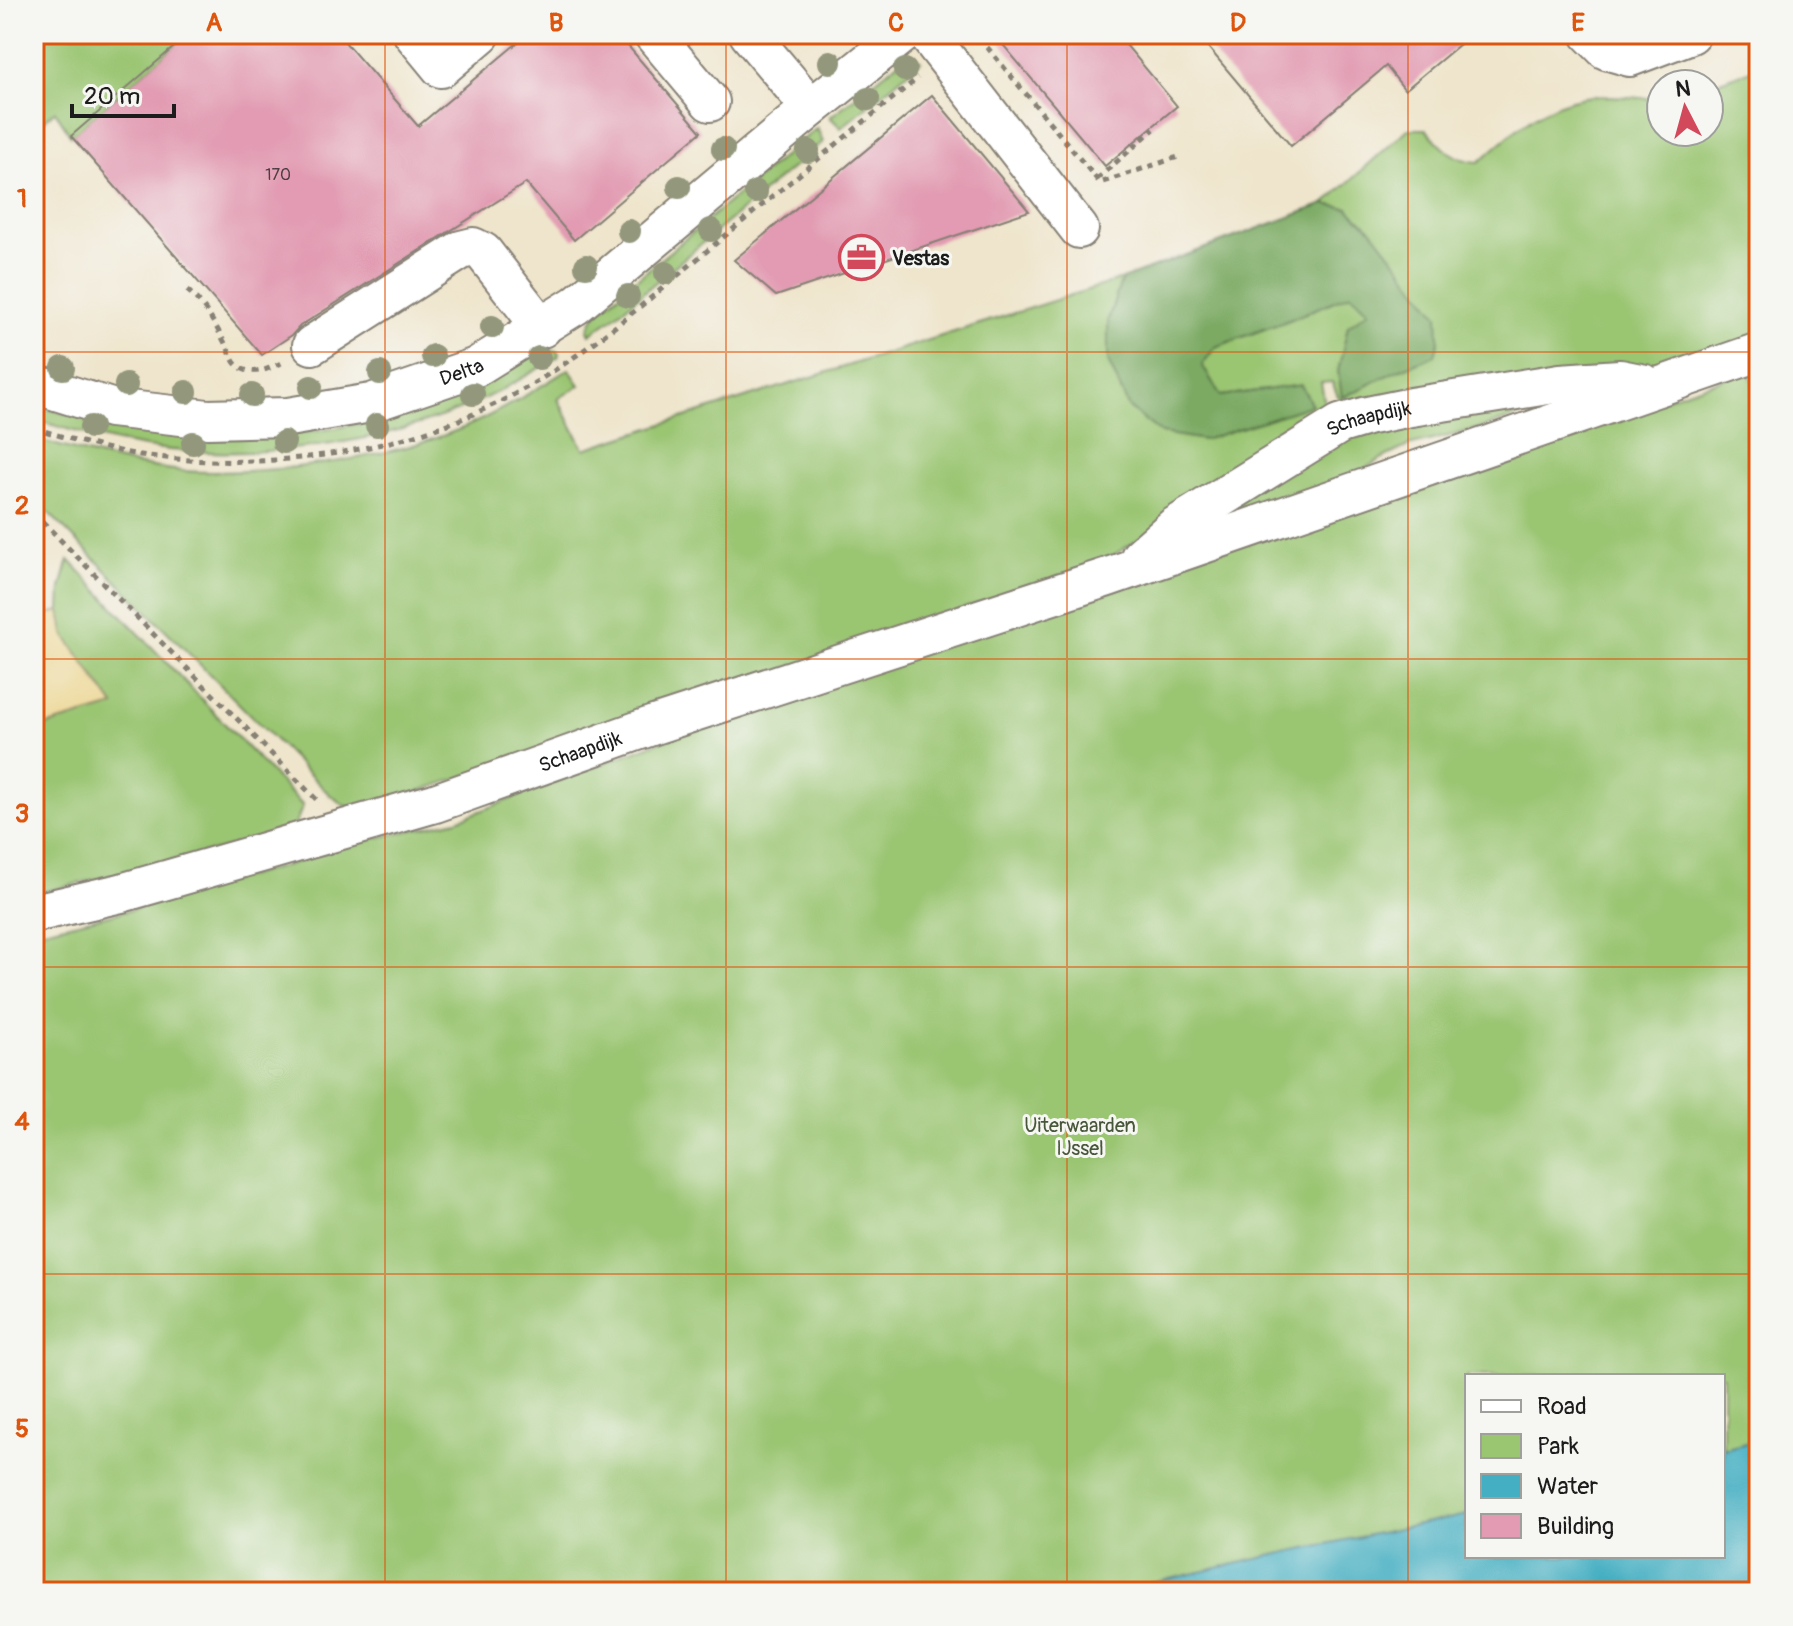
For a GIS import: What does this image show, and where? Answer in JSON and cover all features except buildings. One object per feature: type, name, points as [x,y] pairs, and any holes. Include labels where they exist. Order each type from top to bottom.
[{"type":"street","points":[[413,34],[441,68],[481,34]]},
{"type":"street","points":[[653,34],[710,102]]},
{"type":"street","points":[[749,34],[811,108]]},
{"type":"street","name":"Delta","points":[[34,384],[111,408],[208,419],[288,417],[371,403],[476,367],[576,305],[903,34]]},
{"type":"street","points":[[927,34],[1079,229]]},
{"type":"street","points":[[1590,34],[1606,50],[1630,57],[1691,34]]},
{"type":"street","points":[[312,345],[461,250],[473,247],[483,252],[542,328]]},
{"type":"street","name":"Schaapdijk","points":[[34,913],[121,893],[435,803],[654,725],[1123,572],[1759,352]]},
{"type":"street","name":"Schaapdijk","points":[[1123,572],[1174,527],[1340,424],[1411,407],[1560,383],[1620,379],[1659,387]]},
{"type":"path","points":[[986,46],[1100,183],[1178,157]]},
{"type":"path","points":[[1097,179],[1154,129]]},
{"type":"path","points":[[187,290],[198,299],[237,365],[242,368],[265,370],[312,345]]},
{"type":"path","points":[[34,513],[345,829]]},
{"type":"green space","points":[[34,34],[189,34],[71,136],[55,111],[34,129]]},
{"type":"green space","points":[[901,60],[921,61],[841,128],[830,117]]},
{"type":"green space","points":[[1759,67],[1759,334],[1648,370],[1344,411],[1332,382],[1321,383],[1325,404],[1313,424],[1295,443],[1102,562],[363,810],[345,806],[329,794],[34,498],[34,441],[128,463],[182,471],[240,472],[318,464],[382,453],[443,436],[490,415],[569,369],[580,385],[558,399],[584,449],[1122,279],[1108,319],[1108,360],[1129,407],[1161,433],[1301,386],[1220,396],[1202,365],[1215,347],[1351,293],[1369,311],[1396,371],[1435,355],[1438,315],[1348,208],[1324,204],[1408,129],[1426,129],[1455,156],[1479,162],[1515,131],[1554,106],[1585,97],[1645,98],[1645,148],[1725,148],[1725,79]]},
{"type":"green space","points":[[817,128],[823,142],[590,334],[588,330],[592,320],[600,310]]},
{"type":"green space","points":[[1324,204],[1348,208],[1372,230],[1438,315],[1439,340],[1435,355],[1342,398],[1338,371],[1348,326],[1369,311],[1351,294],[1215,347],[1202,365],[1221,396],[1301,385],[1312,405],[1204,440],[1161,433],[1129,408],[1108,361],[1108,320],[1122,279]]},
{"type":"green space","points":[[550,350],[559,353],[558,357],[474,404],[380,435],[336,443],[246,452],[158,449],[107,440],[34,420],[38,406],[100,423],[163,434],[240,438],[319,431],[358,424],[434,403],[487,381],[539,352]]},
{"type":"green space","name":"Uiterwaarden IJssel","points":[[1738,374],[1750,375],[1759,398],[1759,1440],[1725,1448],[1725,1374],[1465,1374],[1465,1515],[1114,1592],[34,1592],[34,932],[135,909],[353,843],[457,820],[765,701]]},
{"type":"green space","points":[[1594,389],[1489,426],[1408,446],[1353,476],[1181,531],[1332,440]]},
{"type":"green space","points":[[69,560],[303,806],[292,832],[34,894],[34,729],[114,706],[64,634],[60,611],[61,588]]},
{"type":"sand","points":[[60,611],[64,634],[114,706],[34,729],[34,617]]},
{"type":"water","points":[[1759,1440],[1759,1592],[1114,1592],[1465,1515],[1465,1558],[1725,1558],[1725,1448]]},
{"type":"place","name":"Vestas","points":[[861,258]]}]
